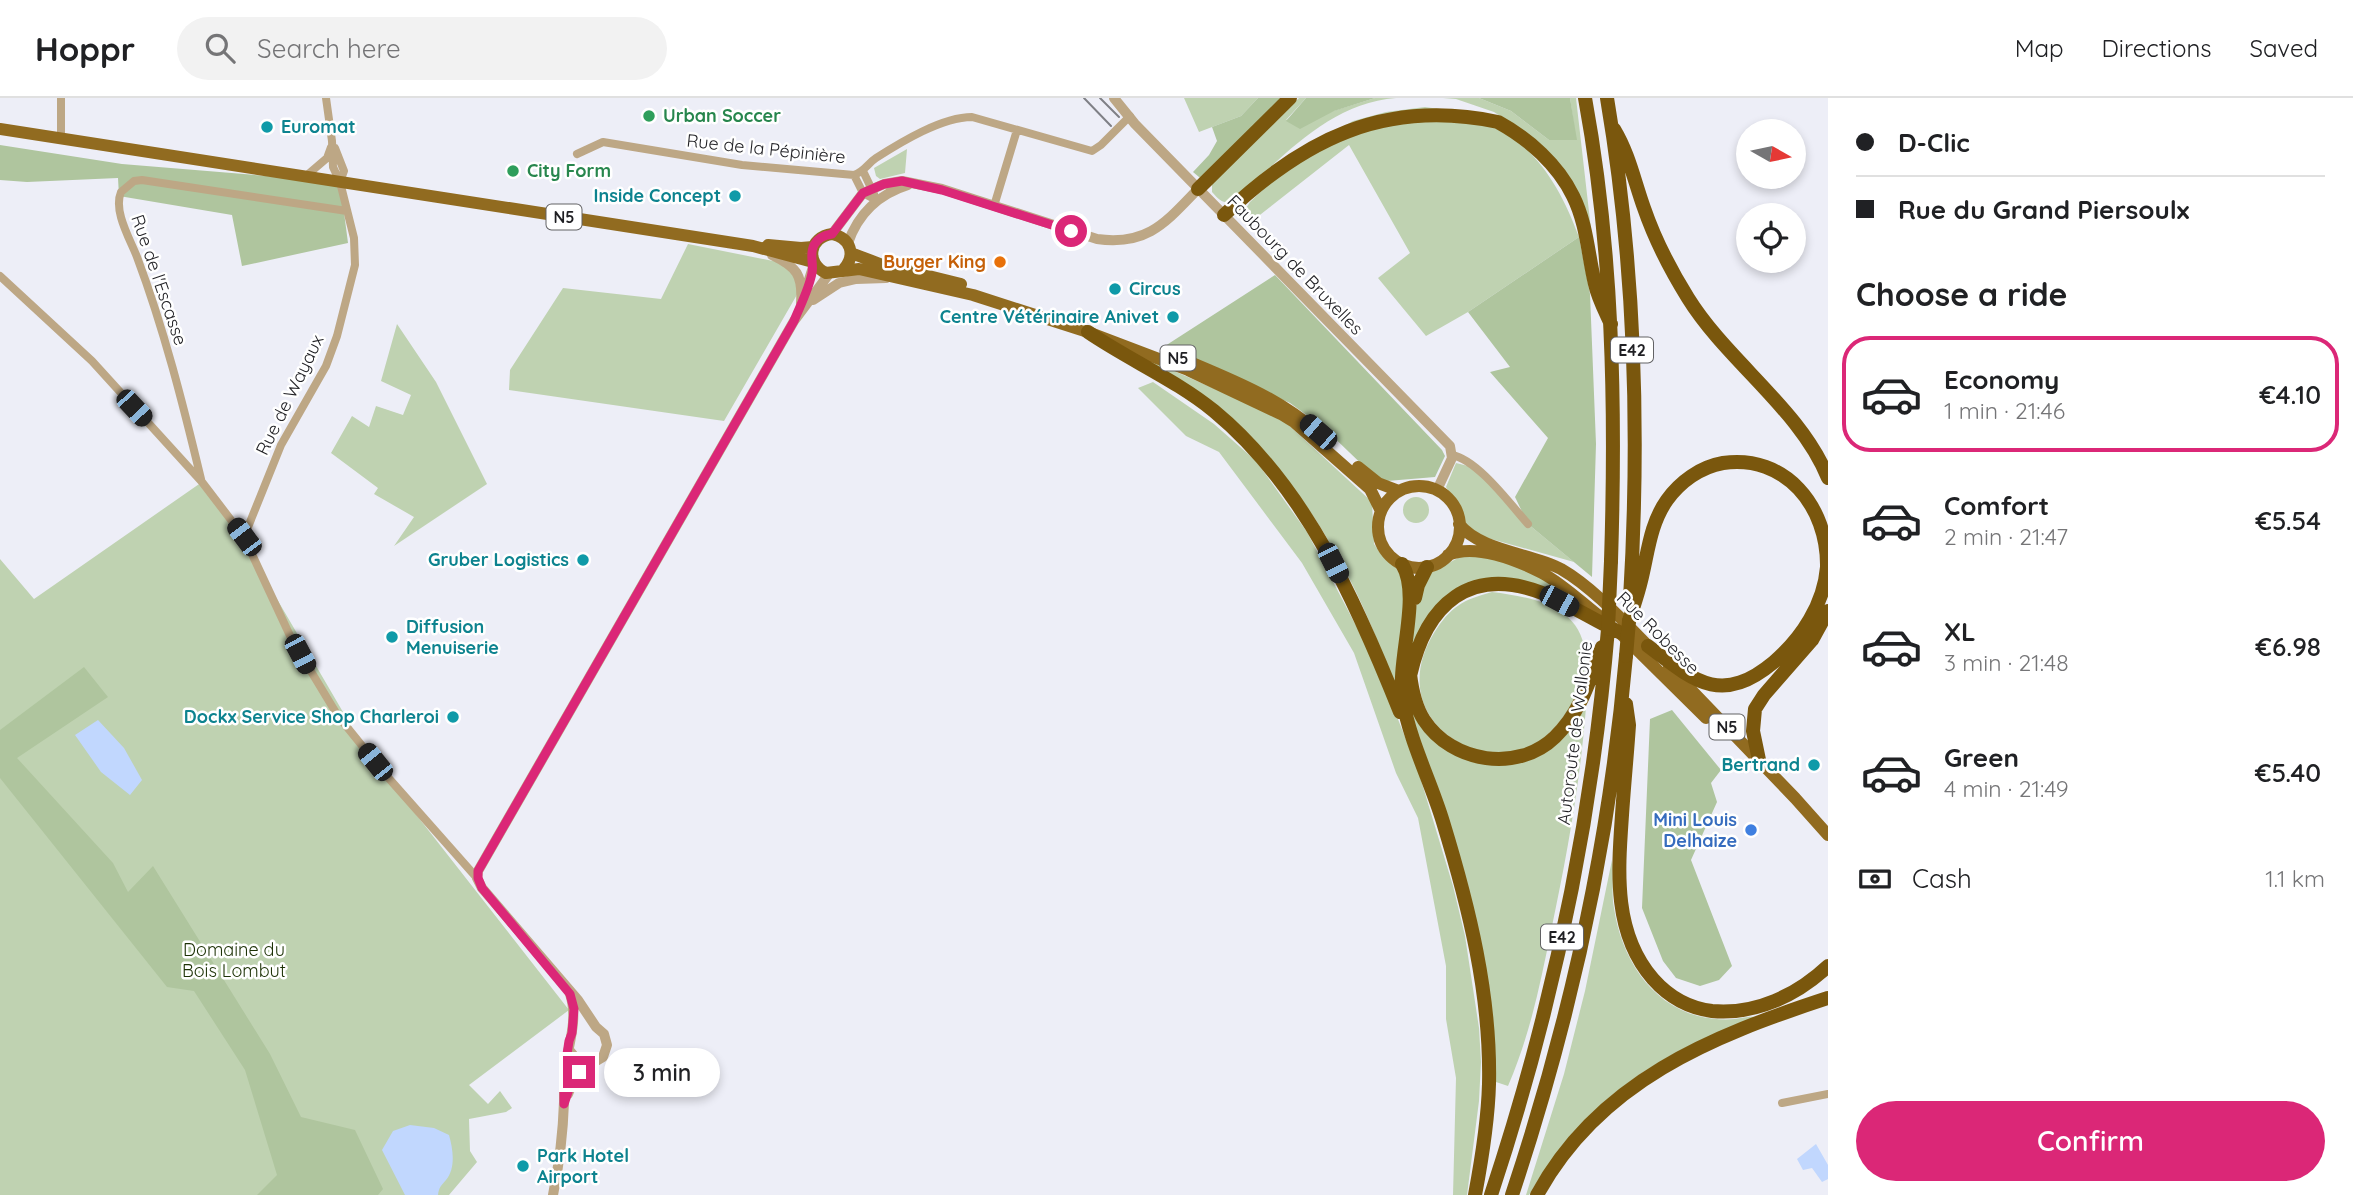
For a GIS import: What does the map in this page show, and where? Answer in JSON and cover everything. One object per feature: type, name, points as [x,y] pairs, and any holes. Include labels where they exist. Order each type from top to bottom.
[{"type":"highway","points":[[1198,188],[1290,98]]},
{"type":"highway","name":"Autoroute de Wallonie","points":[[1512,1195],[1552,1066],[1576,970],[1599,852],[1623,686],[1611,561],[1614,474],[1611,324],[1601,213],[1585,98]]},
{"type":"highway","name":"E42","points":[[1607,98],[1621,210],[1633,361],[1636,580]]},
{"type":"highway","points":[[1422,100],[1480,113],[1526,140],[1543,155],[1573,196],[1585,226],[1596,287],[1611,324]]},
{"type":"highway","points":[[1224,215],[1286,157],[1319,132],[1358,113]]},
{"type":"highway","points":[[1611,124],[1626,150],[1644,210],[1658,244],[1689,300],[1714,335],[1793,422],[1814,451],[1828,478]]},
{"type":"highway","points":[[1088,332],[1182,388],[1214,411],[1249,444],[1279,479],[1333,563],[1380,662],[1408,734],[1415,743]]},
{"type":"highway","points":[[1427,567],[1416,593],[1409,659],[1415,703],[1425,722],[1447,744],[1479,758],[1497,760],[1526,755],[1553,739],[1566,726],[1581,702],[1619,628],[1656,520],[1678,487],[1715,465],[1735,462],[1755,463],[1786,475],[1812,501],[1825,534],[1827,567],[1815,610],[1799,637],[1785,652],[1753,677],[1732,685],[1719,686],[1693,679],[1648,646]]},
{"type":"highway","points":[[1402,564],[1410,584],[1403,702],[1458,871],[1471,922],[1487,1032],[1487,1124],[1475,1195]]},
{"type":"highway","points":[[1410,676],[1418,643],[1435,615],[1457,595],[1480,587],[1515,586],[1544,594],[1619,628]]},
{"type":"highway","points":[[1759,760],[1753,731],[1755,709],[1812,640],[1828,611]]},
{"type":"highway","name":"Autoroute de Wallonie","points":[[1491,1195],[1532,1062],[1576,872],[1590,787],[1600,668]]},
{"type":"highway","points":[[1623,686],[1629,724],[1619,889],[1627,934],[1634,953],[1646,971],[1678,1001],[1700,1009],[1724,1012],[1768,1004],[1792,993],[1828,966]]},
{"type":"highway","points":[[1537,1195],[1565,1152],[1589,1124],[1620,1096],[1653,1072],[1708,1043],[1828,998]]},
{"type":"main road","name":"N5","points":[[0,129],[752,246],[814,263],[822,272],[830,274],[844,269],[859,269],[973,295],[1088,332],[1188,370],[1281,414],[1363,483],[1375,496],[1381,511]]},
{"type":"main road","name":"N5","points":[[832,234],[842,237],[850,248],[880,264],[977,288],[1055,313],[1144,344],[1235,381],[1286,406],[1378,483],[1399,491],[1421,486],[1437,491],[1454,506],[1460,524]]},
{"type":"main road","points":[[814,263],[813,247],[821,237],[832,234]]},
{"type":"main road","name":"N5","points":[[752,246],[775,244],[813,247]]},
{"type":"main road","points":[[844,269],[849,263],[850,248]]},
{"type":"main road","points":[[1399,491],[1381,511],[1378,532],[1381,542],[1386,551],[1402,564],[1427,567]]},
{"type":"main road","points":[[1448,555],[1455,545],[1460,524]]},
{"type":"main road","name":"Rue Robesse","points":[[1460,524],[1478,540],[1547,563],[1578,580],[1648,646],[1828,835]]},
{"type":"main road","name":"Rue Robesse","points":[[1448,555],[1458,551],[1475,550],[1544,574],[1619,628],[1791,803],[1804,810]]},
{"type":"main road","name":"N5","points":[[1427,567],[1448,555]]},
{"type":"street","points":[[61,98],[61,138]]},
{"type":"street","name":"Rue de Wayaux","points":[[244,537],[281,445],[326,366],[355,265],[354,238],[340,182],[344,171],[332,141],[326,98]]},
{"type":"street","name":"Faubourg de Bruxelles","points":[[1114,98],[1224,215],[1447,442],[1452,455],[1463,458],[1476,468],[1528,524]]},
{"type":"street","name":"Rue de la Pépinière","points":[[577,154],[603,142],[742,165],[859,173],[873,160],[929,129],[959,117],[972,117],[1092,151],[1130,116]]},
{"type":"street","points":[[994,206],[1017,130]]},
{"type":"street","points":[[306,176],[327,158],[332,141]]},
{"type":"street","points":[[859,173],[873,188],[876,200]]},
{"type":"street","points":[[859,173],[863,193]]},
{"type":"street","name":"Rue de l'Escasse","points":[[202,481],[172,368],[145,280],[119,209],[121,192],[134,181],[142,180],[347,211]]},
{"type":"street","points":[[832,234],[863,193],[894,182],[926,185],[1097,239],[1128,241],[1156,230],[1198,188]]},
{"type":"street","points":[[850,248],[853,230],[876,200],[912,184]]},
{"type":"street","points":[[863,193],[876,200]]},
{"type":"street","points":[[752,246],[784,261],[797,272],[805,303]]},
{"type":"street","points":[[805,303],[814,263]]},
{"type":"street","points":[[478,878],[480,866],[794,321],[805,303],[830,274]]},
{"type":"street","points":[[0,276],[92,362],[202,481],[244,537],[292,640],[338,716],[385,774],[478,878],[482,888],[604,1034],[607,1045],[600,1059],[589,1064],[575,1077],[564,1104]]},
{"type":"street","points":[[805,303],[839,283],[891,276]]},
{"type":"street","points":[[1437,491],[1452,455]]},
{"type":"street","points":[[553,1195],[564,1104],[564,1074],[572,1033],[574,1009],[570,994]]},
{"type":"street","points":[[572,1033],[583,1026],[596,1027]]},
{"type":"street","points":[[569,1050],[575,1059],[589,1064]]},
{"type":"street","points":[[1783,1103],[1828,1094]]},
{"type":"green space","points":[[1184,98],[1258,98],[1241,116],[1199,132]]},
{"type":"green space","points":[[1258,98],[1290,98],[1205,182],[1193,172],[1209,155],[1217,141],[1212,127],[1241,116]]},
{"type":"green space","points":[[1299,98],[1306,98],[1286,120],[1333,111],[1375,98],[1396,98],[1371,102],[1327,122],[1288,152],[1233,202],[1219,199],[1212,192],[1212,184]]},
{"type":"green space","points":[[1306,98],[1375,98],[1334,111],[1300,129],[1286,121]]},
{"type":"green space","points":[[1443,98],[1479,98],[1511,111],[1549,140],[1576,140],[1570,98],[1576,98],[1592,238],[1579,199],[1523,131],[1494,112],[1456,99]]},
{"type":"green space","points":[[1479,98],[1570,98],[1577,140],[1549,140],[1511,111]]},
{"type":"green space","points":[[1425,107],[1468,114],[1508,134],[1524,147],[1550,178],[1579,237],[1468,312],[1426,336],[1378,278],[1410,253],[1349,145],[1247,225],[1241,216],[1250,202],[1309,146],[1353,121],[1386,112]]},
{"type":"green space","points":[[0,145],[122,164],[340,182],[348,243],[242,266],[232,215],[119,196],[118,178],[27,182],[0,180]]},
{"type":"green space","points":[[907,149],[905,173],[880,179],[876,176],[874,168]]},
{"type":"green space","points":[[1579,237],[1590,294],[1596,444],[1592,577],[1528,524],[1515,497],[1548,438],[1490,372],[1510,367],[1468,312]]},
{"type":"green space","points":[[688,244],[788,264],[802,286],[724,421],[509,390],[510,370],[563,288],[661,299]]},
{"type":"green space","points":[[1275,275],[1442,450],[1445,456],[1435,477],[1387,481],[1375,477],[1323,427],[1290,403],[1165,346]]},
{"type":"green space","points":[[397,324],[436,382],[487,484],[394,546],[414,517],[374,494],[378,488],[331,453],[352,416],[369,427],[376,406],[403,415],[411,395],[381,381]]},
{"type":"green space","points":[[1149,360],[1281,418],[1372,502],[1374,544],[1396,568],[1405,583],[1401,707],[1359,597],[1320,527],[1298,494],[1235,426]]},
{"type":"green space","points":[[1153,382],[1214,424],[1256,461],[1307,532],[1376,664],[1417,767],[1453,886],[1465,936],[1479,1028],[1479,1101],[1467,1195],[1453,1195],[1456,1078],[1446,1019],[1446,966],[1418,818],[1396,773],[1354,653],[1302,563],[1219,452],[1186,436],[1138,388]]},
{"type":"green space","points":[[1456,463],[1476,468],[1528,524],[1574,562],[1466,532],[1461,512],[1446,487]]},
{"type":"green space","name":"Domaine du Bois Lombut","points":[[202,482],[246,546],[364,748],[569,1010],[469,1085],[488,1104],[500,1091],[512,1108],[506,1112],[469,1119],[470,1151],[477,1162],[449,1195],[0,1195],[0,559],[34,599]]},
{"type":"green space","points":[[1416,497],[1426,500],[1429,510],[1426,520],[1416,523],[1406,520],[1403,510],[1406,500]]},
{"type":"green space","points":[[1465,554],[1506,559],[1544,574],[1568,599],[1528,589],[1465,591],[1410,653],[1420,579]]},
{"type":"green space","points":[[1492,592],[1537,601],[1564,614],[1581,636],[1585,652],[1582,682],[1564,716],[1534,745],[1507,754],[1478,751],[1458,742],[1433,720],[1425,708],[1421,694],[1421,664],[1434,633],[1458,605]]},
{"type":"green space","points":[[84,667],[108,697],[17,758],[113,863],[128,892],[153,866],[270,1054],[301,1117],[355,1130],[383,1189],[378,1195],[257,1195],[277,1175],[245,1070],[194,991],[167,987],[0,778],[0,730]]},
{"type":"green space","points":[[1406,690],[1415,715],[1491,765],[1568,733],[1586,707],[1577,792],[1557,903],[1534,1010],[1508,1086],[1496,1082],[1491,1031]]},
{"type":"green space","points":[[1672,710],[1721,770],[1711,783],[1717,802],[1691,860],[1732,966],[1719,980],[1700,986],[1676,978],[1663,961],[1642,908],[1650,719]]},
{"type":"green space","points":[[1612,860],[1613,902],[1623,943],[1640,975],[1652,989],[1681,1010],[1698,1016],[1712,1019],[1755,1017],[1684,1049],[1625,1085],[1575,1131],[1529,1195],[1526,1195],[1564,1074],[1585,991]]},
{"type":"water","points":[[98,720],[124,748],[142,780],[130,795],[101,772],[75,735]]},
{"type":"water","points":[[410,1125],[434,1128],[449,1135],[452,1164],[438,1195],[405,1195],[382,1150],[393,1131]]},
{"type":"water","points":[[1816,1144],[1828,1165],[1828,1179],[1822,1182],[1812,1168],[1803,1170],[1797,1159]]},
{"type":"tram line","points":[[1084,98],[1111,126]]},
{"type":"tram line","points":[[1100,98],[1119,117]]},
{"type":"place","name":"Urban Soccer","points":[[649,116]]},
{"type":"place","name":"Euromat","points":[[267,127]]},
{"type":"place","name":"City Form","points":[[513,171]]},
{"type":"place","name":"Inside Concept","points":[[735,196]]},
{"type":"place","name":"Burger King","points":[[1000,262]]},
{"type":"place","name":"Circus","points":[[1115,289]]},
{"type":"place","name":"Centre Vétérinaire Anivet","points":[[1173,317]]},
{"type":"place","name":"Gruber Logistics","points":[[583,560]]},
{"type":"place","name":"Diffusion Menuiserie","points":[[392,637]]},
{"type":"place","name":"Dockx Service Shop Charleroi","points":[[453,717]]},
{"type":"place","name":"Bertrand","points":[[1814,765]]},
{"type":"place","name":"Mini Louis Delhaize","points":[[1751,830]]},
{"type":"place","name":"Park Hotel Airport","points":[[523,1166]]},
{"type":"route","points":[[579,1072],[571,1083],[564,1104],[564,1074],[574,1009],[570,994],[482,888],[478,871],[794,321],[812,277],[812,250],[815,243],[832,234],[863,193],[884,184],[902,181],[926,185],[1071,231]]}]
